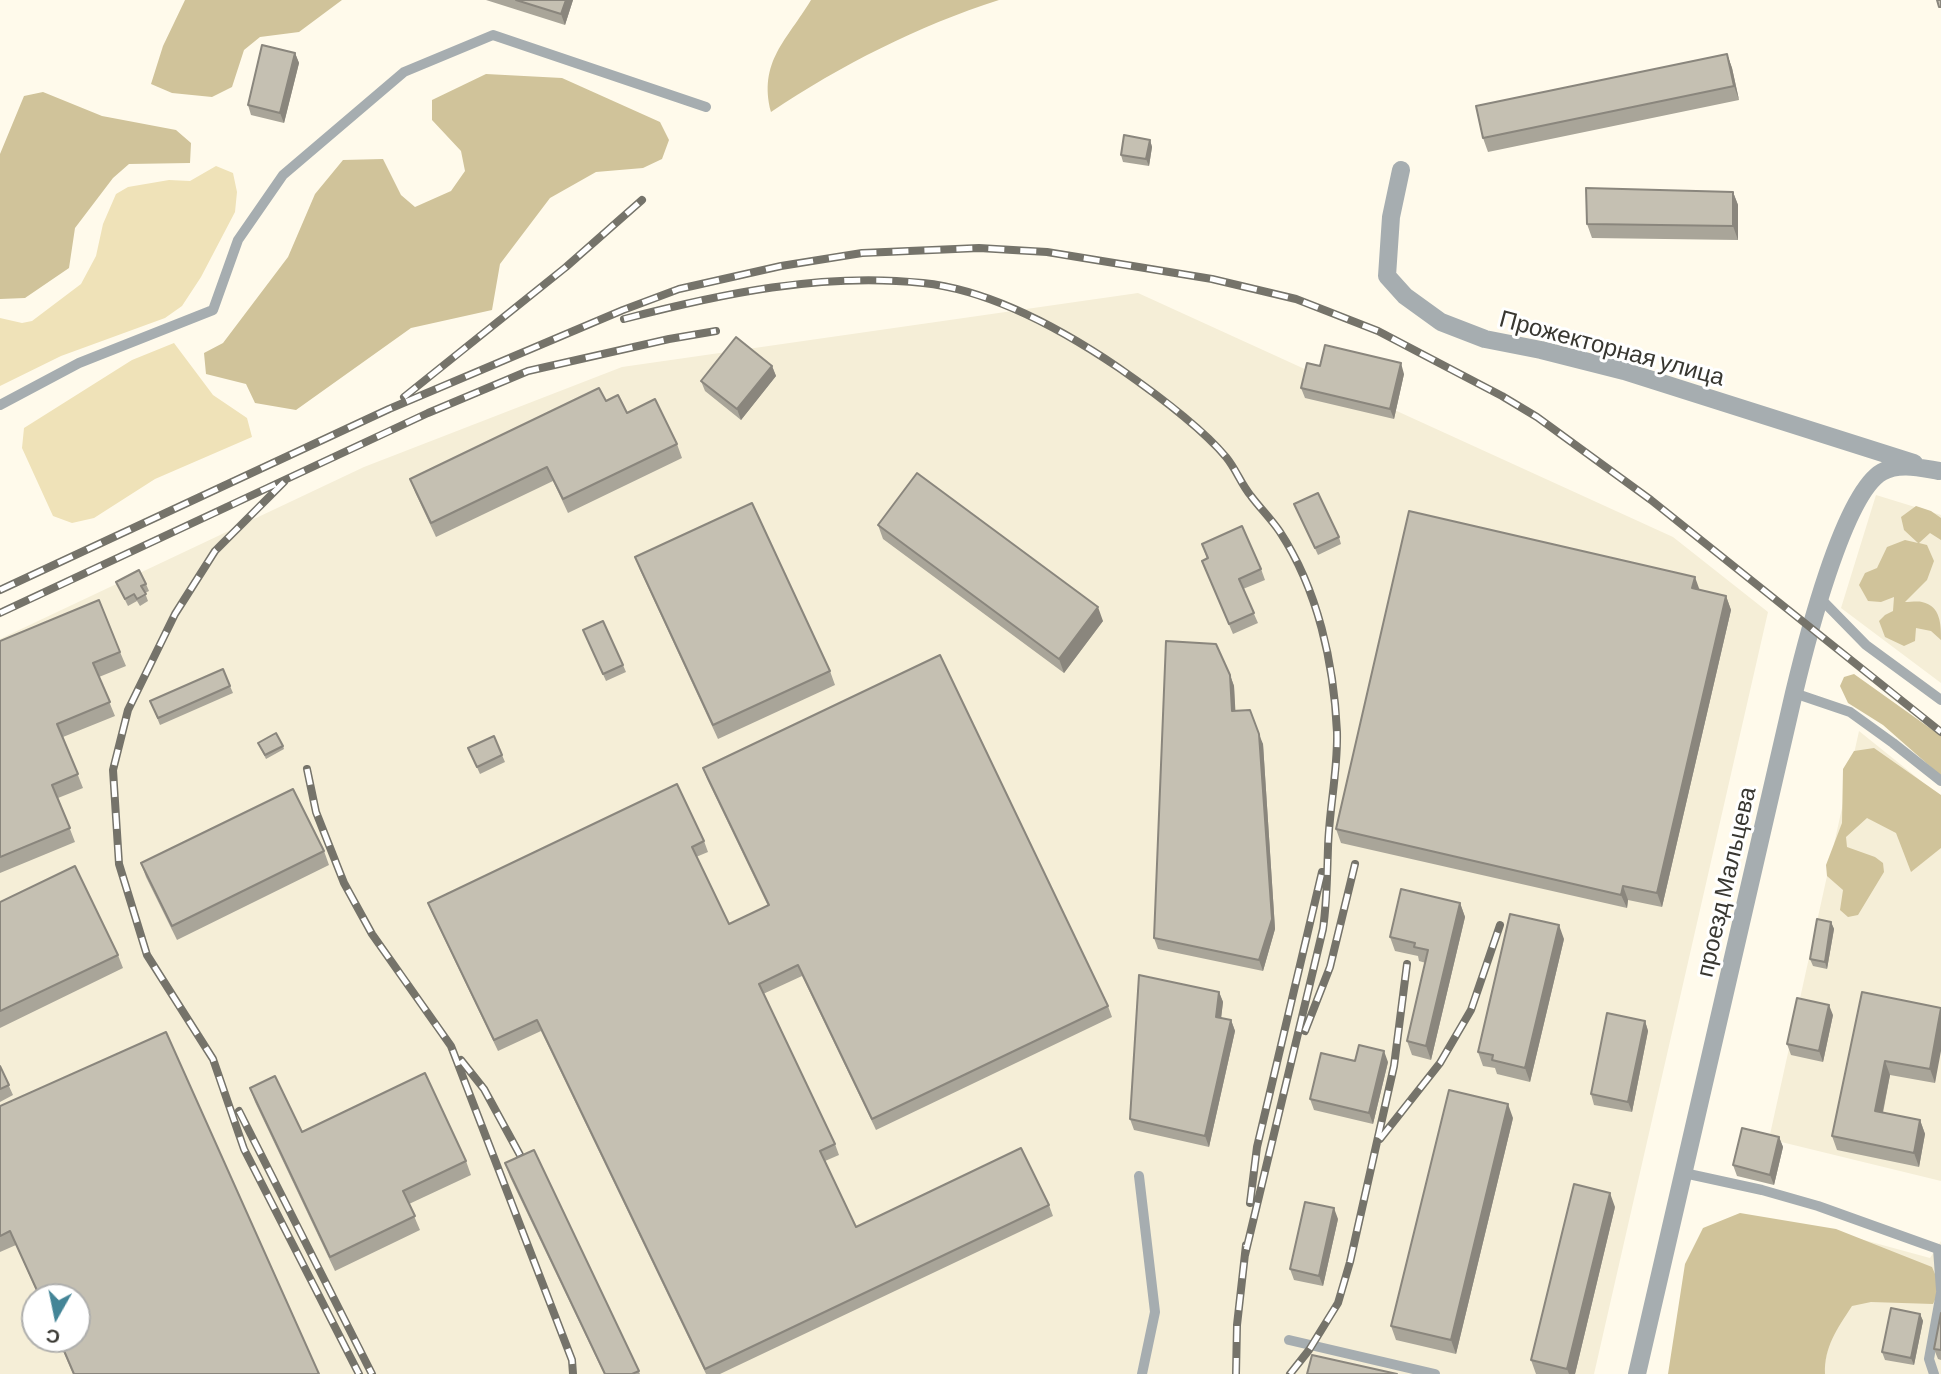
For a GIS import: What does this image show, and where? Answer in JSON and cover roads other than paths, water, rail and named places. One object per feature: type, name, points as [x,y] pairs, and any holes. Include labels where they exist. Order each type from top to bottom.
[{"type":"street","name":"Прожекторная улица","points":[[1401,170],[1391,217],[1388,276],[1405,296],[1441,322],[1485,339],[1624,371],[1940,471]]},
{"type":"street","name":"проезд Мальцева","points":[[1637,1374],[1794,693],[1819,597],[1850,517],[1872,478],[1884,470],[1898,466],[1940,471]]},
{"type":"lane","points":[[0,405],[79,363],[213,310],[238,240],[283,175],[404,72],[493,35],[706,107]]},
{"type":"lane","points":[[1819,597],[1866,645],[1941,700]]},
{"type":"lane","points":[[1794,693],[1850,712],[1941,781]]},
{"type":"lane","points":[[1685,1173],[1818,1206],[1938,1249],[1941,1291],[1929,1359],[1934,1374]]},
{"type":"lane","points":[[1139,1176],[1155,1312],[1142,1374]]},
{"type":"lane","points":[[1289,1340],[1435,1374]]},
{"type":"railway","points":[[404,397],[566,267],[642,200]]},
{"type":"railway","points":[[0,590],[389,409],[679,289],[781,266],[862,253],[979,248],[1047,252],[1212,279],[1296,299],[1378,331],[1502,396],[1537,417],[1651,500],[1941,732]]},
{"type":"railway","points":[[624,319],[734,294],[848,280],[923,283],[974,294],[1050,326],[1119,368],[1161,398],[1203,433],[1226,457],[1247,491],[1280,532],[1305,578],[1322,628],[1332,680],[1337,747],[1323,929],[1245,1255]]},
{"type":"railway","points":[[0,613],[428,413],[528,371],[716,331]]},
{"type":"railway","points":[[284,482],[215,551],[175,614],[128,710],[113,770],[119,864],[147,955],[213,1059],[244,1149],[359,1374]]},
{"type":"railway","points":[[307,769],[316,812],[344,883],[372,934],[451,1046],[572,1360],[573,1374]]},
{"type":"railway","points":[[1305,1031],[1330,967],[1355,864]]},
{"type":"railway","points":[[1250,1203],[1257,1147],[1322,872]]},
{"type":"railway","points":[[1380,1139],[1440,1063],[1471,1010],[1500,925]]},
{"type":"railway","points":[[1290,1374],[1309,1350],[1338,1303],[1350,1262],[1394,1066],[1407,964]]},
{"type":"railway","points":[[461,1060],[484,1089],[520,1155]]},
{"type":"railway","points":[[239,1111],[372,1374]]},
{"type":"railway","points":[[1236,1374],[1237,1325],[1246,1245]]}]
